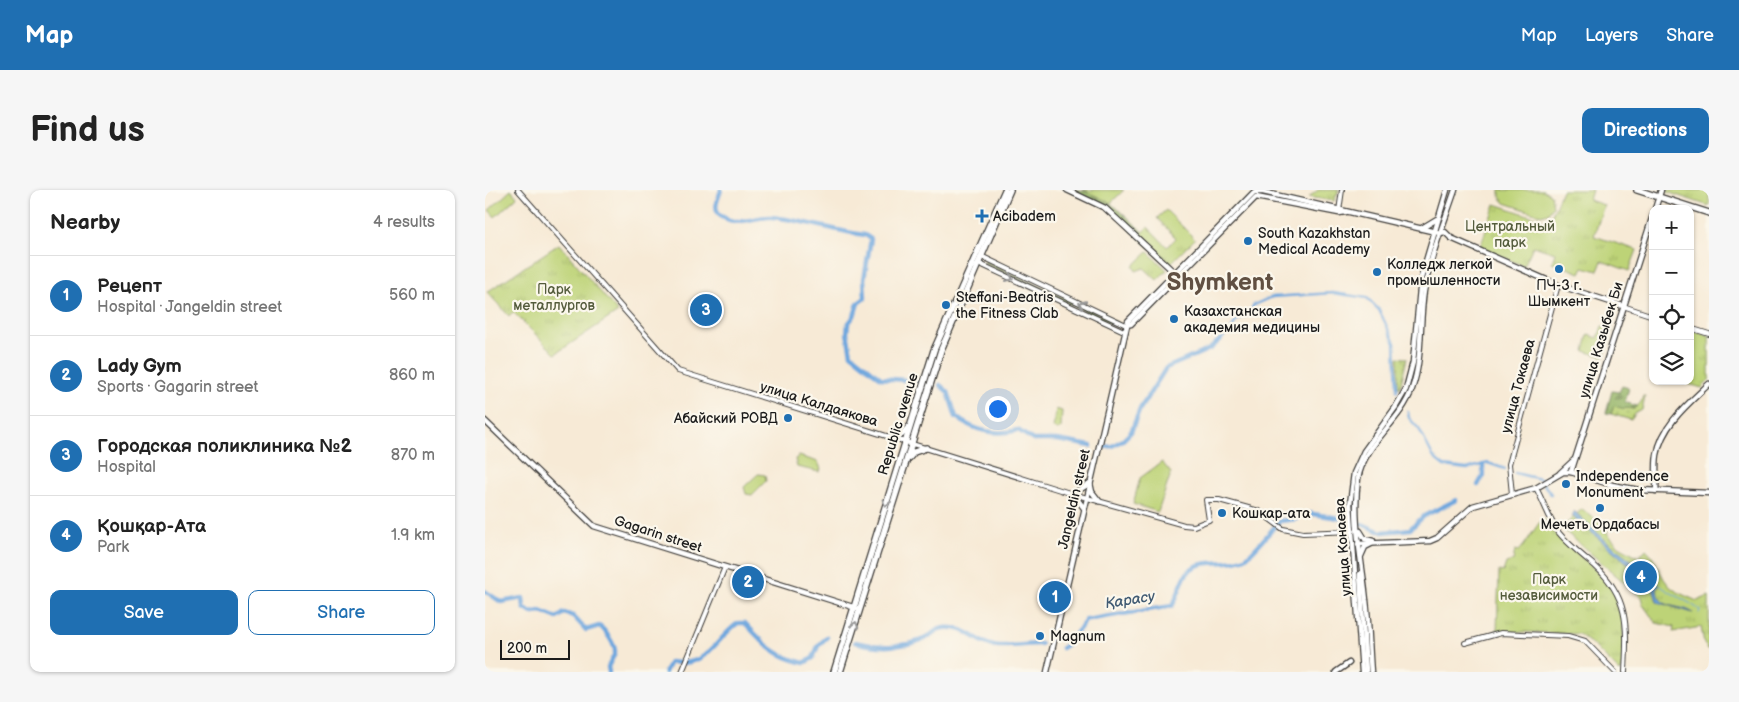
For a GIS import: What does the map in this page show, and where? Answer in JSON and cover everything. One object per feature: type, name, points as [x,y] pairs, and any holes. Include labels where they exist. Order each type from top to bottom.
[{"type":"main road","name":"Republic avenue","points":[[841,672],[857,608],[914,426],[934,350],[976,262],[1005,190]]},
{"type":"main road","name":"Republic avenue","points":[[979,255],[1010,190]]},
{"type":"main road","points":[[1067,190],[1105,208],[1176,274]]},
{"type":"main road","points":[[1419,358],[1422,304],[1437,232],[1438,218],[1447,190]]},
{"type":"main road","points":[[1451,238],[1445,228],[1445,221],[1455,190]]},
{"type":"main road","points":[[1637,190],[1660,194]]},
{"type":"main road","points":[[1646,190],[1709,211]]},
{"type":"main road","points":[[1126,325],[1131,324],[1176,274],[1256,193]]},
{"type":"main road","points":[[1256,193],[1339,211]]},
{"type":"main road","points":[[1256,193],[1273,199],[1347,212],[1437,232],[1445,232],[1451,238],[1558,285],[1623,306]]},
{"type":"main road","points":[[1422,228],[1432,224],[1438,218]]},
{"type":"main road","points":[[1357,466],[1365,444],[1393,407],[1403,388],[1410,362],[1419,279],[1423,260],[1437,232],[1445,221]]},
{"type":"main road","name":"улица Казыбек Би","points":[[1571,472],[1625,297],[1649,227]]},
{"type":"main road","points":[[1359,476],[1377,443],[1414,392],[1422,352],[1427,275]]},
{"type":"main road","name":"улица Конаева","points":[[1366,672],[1358,526],[1357,491],[1359,476],[1368,443],[1402,398],[1409,377],[1419,279]]},
{"type":"main road","name":"Jangeldin street","points":[[1047,672],[1123,331],[1126,325]]},
{"type":"main road","points":[[1419,358],[1422,352]]},
{"type":"main road","name":"улица Конаева","points":[[1361,672],[1351,492],[1357,466],[1401,412],[1407,401],[1415,379],[1419,358]]},
{"type":"main road","points":[[1409,377],[1415,379]]},
{"type":"main road","points":[[1656,491],[1656,458],[1662,437],[1670,424],[1709,384]]},
{"type":"main road","name":"Gagarin street","points":[[485,421],[594,526],[857,608]]},
{"type":"main road","points":[[893,438],[914,426],[917,439],[926,448],[911,454],[905,464]]},
{"type":"main road","name":"Republic avenue","points":[[833,672],[857,608],[905,464],[908,443]]},
{"type":"main road","points":[[1353,544],[1430,541],[1437,538],[1473,506],[1537,487],[1559,474],[1575,459]]},
{"type":"main road","points":[[1575,459],[1576,470],[1580,475]]},
{"type":"main road","points":[[1559,474],[1571,472],[1612,485],[1709,495]]},
{"type":"main road","points":[[1084,508],[1073,494],[1090,482],[1092,492],[1099,501]]},
{"type":"main road","points":[[1358,526],[1363,537],[1376,543]]},
{"type":"main road","points":[[1360,562],[1365,547],[1376,543]]},
{"type":"main road","name":"улица Конаева","points":[[1360,562],[1366,599],[1371,672]]},
{"type":"main road","points":[[1335,672],[1349,663]]},
{"type":"street","name":"улица Калдаякова","points":[[518,190],[678,371],[1086,498],[1185,525],[1194,526],[1209,520],[1206,500],[1237,504],[1259,511],[1283,528],[1303,534],[1353,531]]},
{"type":"street","points":[[1339,211],[1342,190]]},
{"type":"street","points":[[979,255],[1126,325]]},
{"type":"street","points":[[976,262],[1123,331]]},
{"type":"street","name":"улица Токаева","points":[[1512,494],[1509,464],[1558,285]]},
{"type":"street","points":[[1625,297],[1632,309]]},
{"type":"street","points":[[1623,306],[1649,315]]},
{"type":"street","points":[[1694,329],[1709,334]]},
{"type":"street","points":[[1537,487],[1559,533],[1602,572],[1618,593],[1625,615],[1627,632],[1625,672]]},
{"type":"street","points":[[682,672],[725,567]]},
{"type":"street","points":[[1465,644],[1501,633],[1567,636],[1585,641],[1615,672]]},
{"type":"green space","points":[[511,190],[517,197],[495,217],[489,210]]},
{"type":"green space","points":[[1070,190],[1086,192],[1100,197],[1113,206],[1126,216],[1171,263],[1168,266],[1108,207]]},
{"type":"green space","points":[[1083,190],[1124,190],[1111,203]]},
{"type":"green space","points":[[1318,190],[1339,190],[1334,201],[1309,197]]},
{"type":"green space","points":[[1500,190],[1543,190],[1551,195],[1553,206],[1548,213],[1541,215],[1505,203],[1500,197]]},
{"type":"green space","name":"Центральный парк","points":[[1562,190],[1592,190],[1589,200],[1604,205],[1594,236],[1637,250],[1629,271],[1602,261],[1598,271],[1583,267],[1580,273],[1552,262],[1555,253],[1533,246],[1524,266],[1480,247],[1495,204],[1549,222]]},
{"type":"green space","points":[[1668,190],[1709,190],[1709,206],[1667,192]]},
{"type":"green space","points":[[1166,210],[1195,239],[1171,263],[1141,234],[1148,227],[1167,247],[1176,238],[1157,218]]},
{"type":"green space","name":"Парк металлургов","points":[[559,244],[618,312],[555,354],[513,312],[509,316],[487,292]]},
{"type":"green space","points":[[1148,252],[1167,270],[1157,280],[1144,268],[1136,271],[1133,266]]},
{"type":"green space","points":[[985,261],[1118,323],[1116,326],[984,263]]},
{"type":"green space","points":[[1602,326],[1613,329],[1604,357],[1584,351],[1588,335],[1598,338]]},
{"type":"green space","points":[[1694,330],[1709,335],[1709,381],[1702,388],[1692,385],[1694,385]]},
{"type":"green space","points":[[1398,357],[1407,358],[1400,388],[1398,387]]},
{"type":"green space","points":[[1622,386],[1629,388],[1625,402],[1637,406],[1634,409],[1625,409],[1614,406],[1611,414],[1606,413],[1612,391],[1619,392]]},
{"type":"green space","points":[[1643,396],[1645,396],[1642,410],[1635,414],[1631,420],[1611,414],[1613,406],[1634,409],[1641,402]]},
{"type":"green space","points":[[1056,409],[1062,411],[1061,428],[1058,430],[1053,428]]},
{"type":"green space","points":[[799,456],[818,462],[821,469],[819,472],[797,467],[795,459]]},
{"type":"green space","points":[[1162,462],[1171,473],[1158,512],[1133,504],[1140,478]]},
{"type":"green space","points":[[758,474],[765,475],[766,481],[752,495],[746,494],[744,487]]},
{"type":"green space","points":[[1582,509],[1608,529],[1607,533],[1619,546],[1639,557],[1646,549],[1653,557],[1664,579],[1673,589],[1697,601],[1709,596],[1709,650],[1704,644],[1701,627],[1673,632],[1674,627],[1656,623],[1643,605],[1641,597],[1566,532],[1563,527]]},
{"type":"green space","name":"Парк независимости","points":[[1543,518],[1559,537],[1606,581],[1614,593],[1620,606],[1623,623],[1622,669],[1620,672],[1579,634],[1497,631],[1499,571],[1503,572],[1506,563],[1513,561],[1515,550],[1519,551],[1522,548]]},
{"type":"water","points":[[1574,511],[1604,539],[1656,580],[1659,586],[1657,588],[1658,595],[1661,600],[1666,604],[1689,610],[1693,613],[1657,602],[1652,584],[1572,516]]},
{"type":"waterway","points":[[721,190],[716,208],[719,214],[729,220],[741,221],[765,217],[783,218],[865,235],[871,239],[864,279],[865,298],[858,303],[854,316],[848,324],[847,333],[851,354],[881,378],[916,381]]},
{"type":"waterway","points":[[1221,339],[1231,330],[1236,321],[1248,315],[1254,305],[1272,297],[1333,293],[1367,298],[1379,310],[1395,343],[1397,391]]},
{"type":"waterway","points":[[1104,447],[1112,446],[1123,440],[1131,432],[1140,409],[1166,368],[1210,349],[1221,339]]},
{"type":"waterway","points":[[940,385],[948,392],[956,417],[970,426],[993,432],[1018,430],[1033,440],[1057,440],[1091,446]]},
{"type":"waterway","name":"Кошкар-ата","points":[[1408,412],[1409,418],[1419,429]]},
{"type":"waterway","name":"Кошкар-ата","points":[[1419,429],[1434,458],[1444,466],[1467,469],[1488,463],[1505,469]]},
{"type":"waterway","name":"Қарасу","points":[[1478,485],[1483,476],[1483,465]]},
{"type":"waterway","points":[[1515,473],[1540,479],[1551,494]]},
{"type":"waterway","name":"Қарасу","points":[[1383,532],[1410,529],[1424,516],[1456,500]]},
{"type":"waterway","name":"Қарасу","points":[[1062,648],[1068,644],[1086,620],[1172,606],[1189,571],[1201,564],[1231,562],[1245,558],[1280,521],[1297,519],[1302,514],[1307,513],[1352,520]]},
{"type":"waterway","name":"Қарасу","points":[[1362,524],[1379,531]]},
{"type":"waterway","points":[[1659,585],[1695,606],[1700,610],[1699,613]]},
{"type":"waterway","points":[[1637,592],[1648,589]]},
{"type":"waterway","points":[[485,591],[501,602],[523,598],[524,608],[532,613],[540,611],[557,618],[564,613],[573,616],[586,630],[599,626],[609,637],[615,649],[608,667],[609,672]]},
{"type":"waterway","points":[[665,672],[670,662],[683,663],[702,657],[738,623],[745,623],[771,649],[785,657],[804,663],[813,658],[818,646],[827,637]]},
{"type":"waterway","name":"Қарасу","points":[[855,642],[881,646],[907,644],[924,639],[935,631],[952,628],[964,631],[995,646],[1041,644]]},
{"type":"place","name":"Acibadem","points":[[982,216]]},
{"type":"place","name":"South Kazakhstan Medical Academy","points":[[1248,241]]},
{"type":"place","name":"ПЧ-3 г. Шымкент","points":[[1559,269]]},
{"type":"place","name":"Колледж легкой промышленности","points":[[1377,272]]},
{"type":"place","name":"Steffani-Beatris the Fitness Clab","points":[[946,305]]},
{"type":"place","name":"Городская поликлиника №2","points":[[706,310]]},
{"type":"place","name":"Казахстанская академия медицины","points":[[1174,319]]},
{"type":"place","name":"Абайский РОВД","points":[[788,418]]},
{"type":"place","name":"Independence Monument","points":[[1566,484]]},
{"type":"place","name":"Мечеть Ордабасы","points":[[1600,508]]},
{"type":"place","name":"Кошкар-ата","points":[[1222,513]]},
{"type":"place","name":"Қошқар-Ата","points":[[1641,577]]},
{"type":"place","name":"Lady Gym","points":[[748,582]]},
{"type":"place","name":"Рецепт","points":[[1055,597]]},
{"type":"place","name":"Magnum","points":[[1040,636]]},
{"type":"district","name":"Shymkent","points":[[1220,282]]}]
